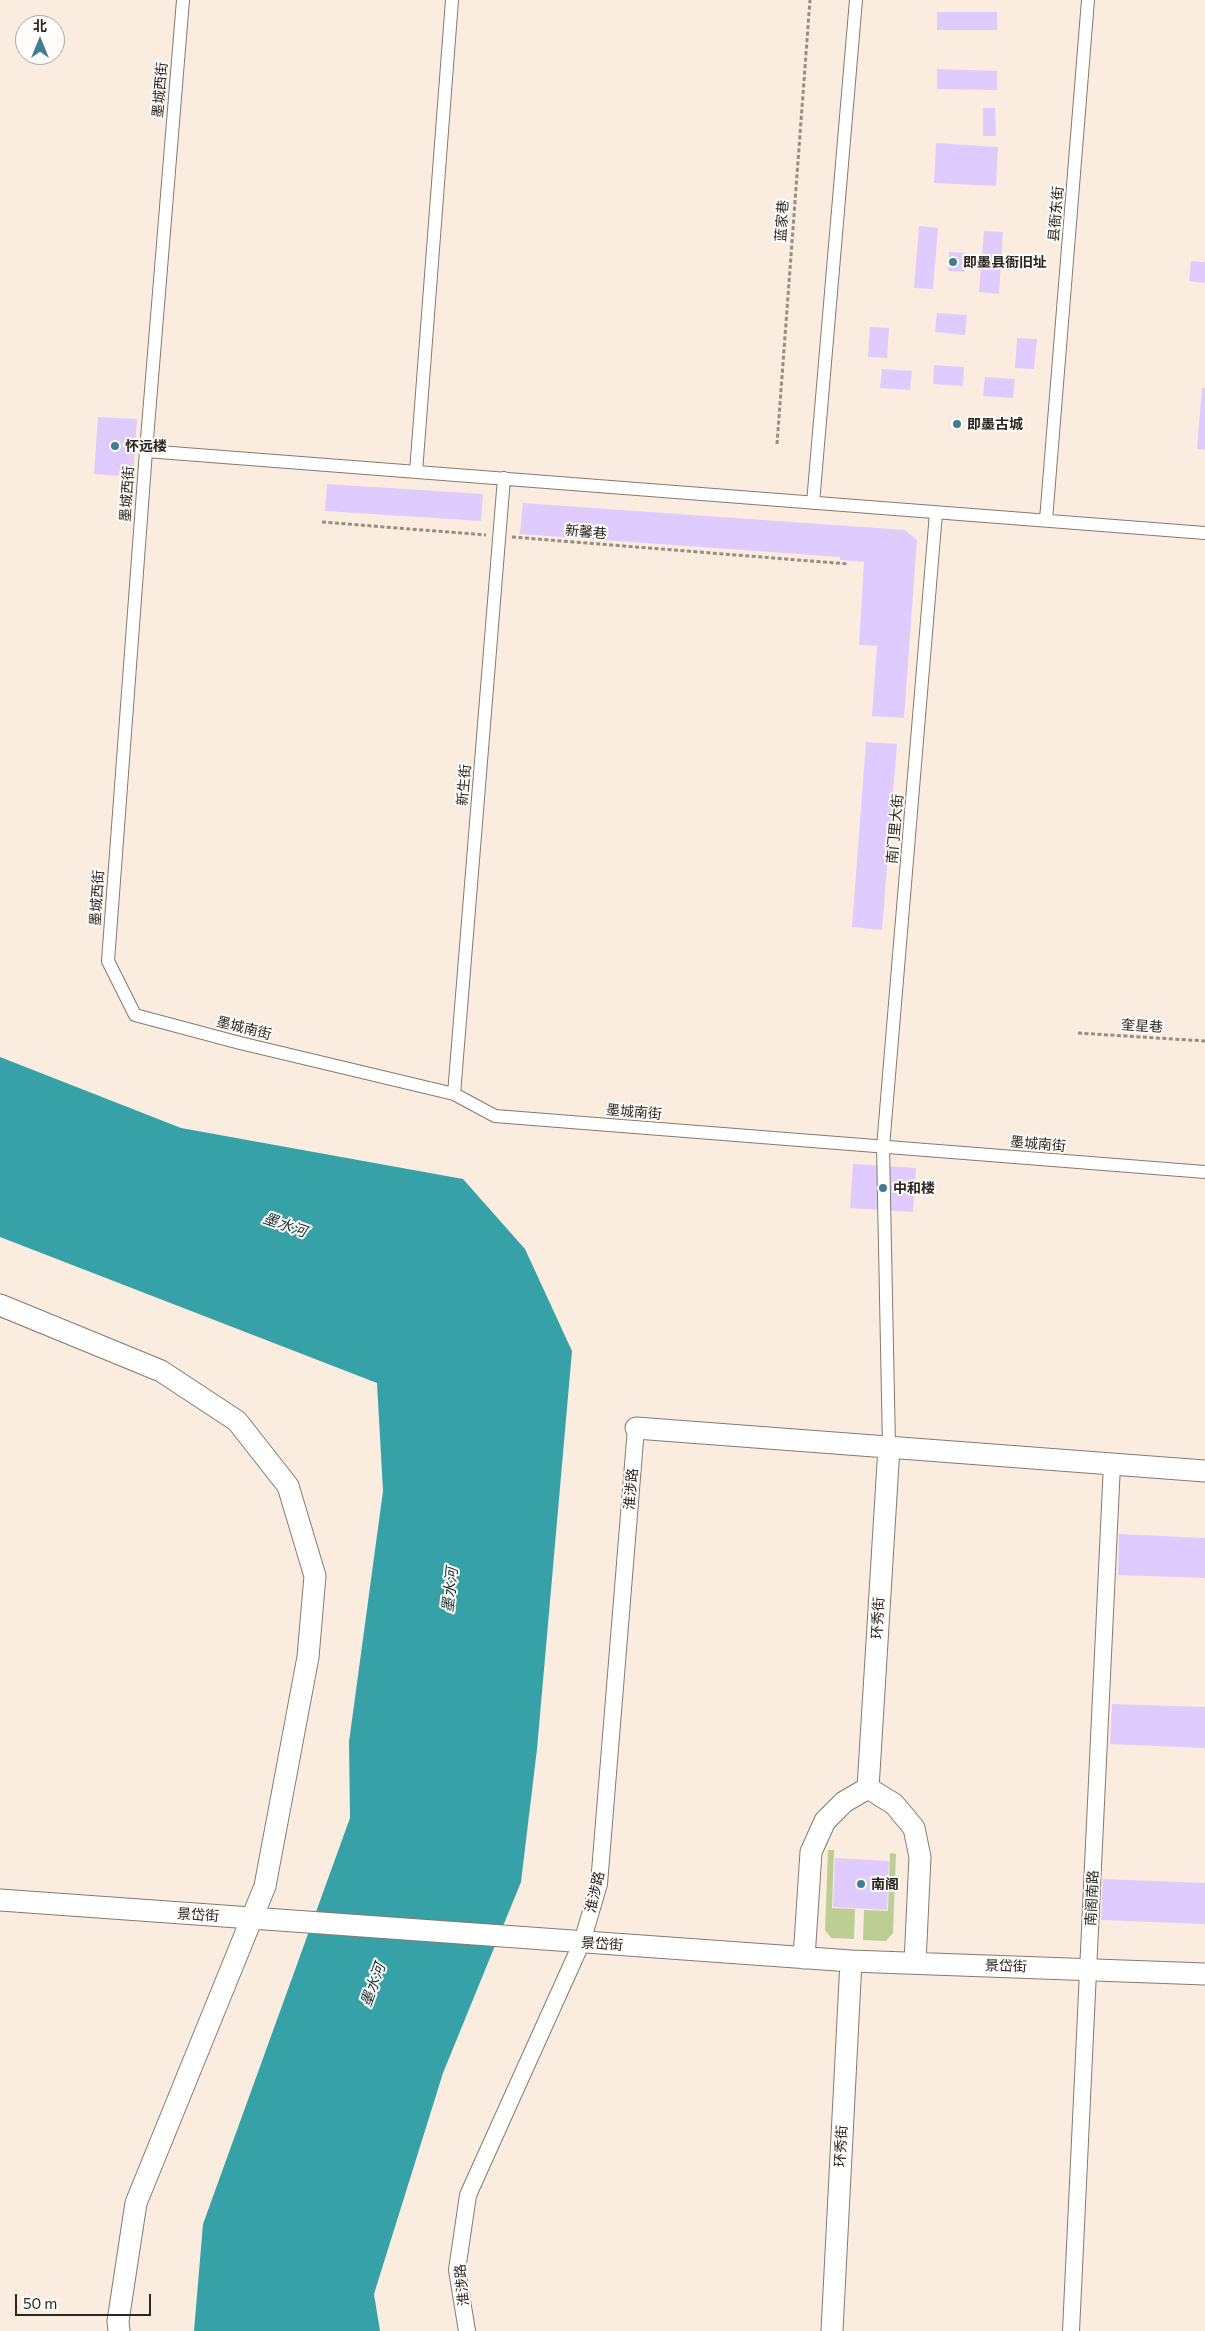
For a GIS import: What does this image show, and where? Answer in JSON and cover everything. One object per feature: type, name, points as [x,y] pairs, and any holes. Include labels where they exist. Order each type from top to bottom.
[{"type":"street","name":"墨城西街","points":[[108,961],[146,450],[183,0]]},
{"type":"street","points":[[416,472],[452,0]]},
{"type":"street","points":[[813,503],[856,0]]},
{"type":"street","name":"县衙东街","points":[[1046,520],[1088,0]]},
{"type":"street","points":[[146,450],[1205,533]]},
{"type":"street","name":"新生街","points":[[454,1094],[504,478]]},
{"type":"street","name":"南门里大街","points":[[889,1447],[884,1147],[936,513]]},
{"type":"street","name":"墨城南街","points":[[108,961],[135,1015],[240,1043],[454,1094],[495,1116],[1205,1172]]},
{"type":"street","points":[[0,1305],[161,1371],[237,1421],[288,1486],[315,1576],[308,1657],[265,1886],[136,2203],[118,2321],[119,2331]]},
{"type":"street","points":[[636,1428],[1205,1470]]},
{"type":"street","name":"淮涉路","points":[[468,2331],[457,2270],[468,2195],[582,1942],[599,1884],[636,1428]]},
{"type":"street","name":"环秀街","points":[[868,1788],[889,1447]]},
{"type":"street","name":"南阁南路","points":[[1070,2331],[1112,1464]]},
{"type":"street","points":[[804,1958],[811,1852],[825,1821],[844,1802],[868,1788],[894,1804],[914,1828],[920,1857],[915,1962]]},
{"type":"street","name":"景岱街","points":[[0,1900],[252,1920],[851,1961],[1205,1974]]},
{"type":"street","name":"环秀街","points":[[832,2331],[851,1961]]},
{"type":"path","name":"蓝家巷","points":[[777,444],[810,0]]},
{"type":"path","name":"新馨巷","points":[[322,522],[848,564]]},
{"type":"path","name":"奎星巷","points":[[1078,1033],[1205,1041]]},
{"type":"green space","points":[[828,1850],[834,1850],[832,1908],[855,1909],[854,1939],[831,1938],[825,1930]]},
{"type":"green space","points":[[890,1853],[896,1854],[893,1933],[886,1941],[863,1940],[864,1910],[888,1911]]},
{"type":"water","name":"墨水河","points":[[0,1057],[181,1128],[463,1179],[525,1249],[572,1351],[537,1749],[521,1882],[443,2073],[374,2294],[380,2331],[194,2331],[203,2224],[350,1818],[349,1742],[383,1491],[377,1383],[0,1237]]},
{"type":"building","points":[[937,12],[997,12],[997,30],[937,30]]},
{"type":"building","points":[[937,69],[997,71],[997,90],[937,89]]},
{"type":"building","points":[[983,108],[995,108],[996,136],[983,136]]},
{"type":"building","points":[[936,143],[998,147],[996,186],[934,183]]},
{"type":"building","points":[[919,226],[938,228],[933,289],[914,288]]},
{"type":"building","points":[[984,231],[1003,232],[999,294],[979,292]]},
{"type":"building","points":[[949,252],[966,253],[965,272],[948,271]]},
{"type":"building","points":[[1191,261],[1205,262],[1205,283],[1189,281]]},
{"type":"building","points":[[937,313],[967,315],[965,335],[935,332]]},
{"type":"building","points":[[870,327],[889,328],[887,358],[868,357]]},
{"type":"building","points":[[1017,338],[1037,339],[1034,369],[1015,368]]},
{"type":"building","points":[[934,365],[964,367],[963,386],[933,384]]},
{"type":"building","points":[[882,369],[912,371],[910,390],[880,388]]},
{"type":"building","points":[[985,377],[1015,379],[1013,398],[983,396]]},
{"type":"building","points":[[1202,388],[1205,388],[1205,450],[1197,449]]},
{"type":"building","name":"怀远楼","points":[[98,417],[137,419],[133,477],[94,474]]},
{"type":"building","points":[[327,484],[483,494],[481,521],[325,511]]},
{"type":"building","points":[[523,503],[905,530],[917,540],[904,718],[872,716],[877,646],[859,645],[864,562],[840,560],[840,557],[520,534]]},
{"type":"building","points":[[866,742],[897,744],[882,930],[852,927]]},
{"type":"building","name":"中和楼","points":[[853,1164],[916,1168],[913,1212],[850,1208]]},
{"type":"building","points":[[1119,1534],[1205,1538],[1205,1578],[1118,1575]]},
{"type":"building","points":[[1112,1704],[1205,1707],[1205,1748],[1110,1744]]},
{"type":"building","name":"南阁","points":[[835,1858],[889,1861],[887,1910],[833,1907]]},
{"type":"building","points":[[1103,1879],[1205,1883],[1205,1924],[1101,1920]]},
{"type":"place","name":"即墨县衙旧址","points":[[953,262]]},
{"type":"place","name":"即墨古城","points":[[957,424]]},
{"type":"place","name":"怀远楼","points":[[115,446]]},
{"type":"place","name":"中和楼","points":[[883,1188]]},
{"type":"place","name":"南阁","points":[[861,1884]]}]
